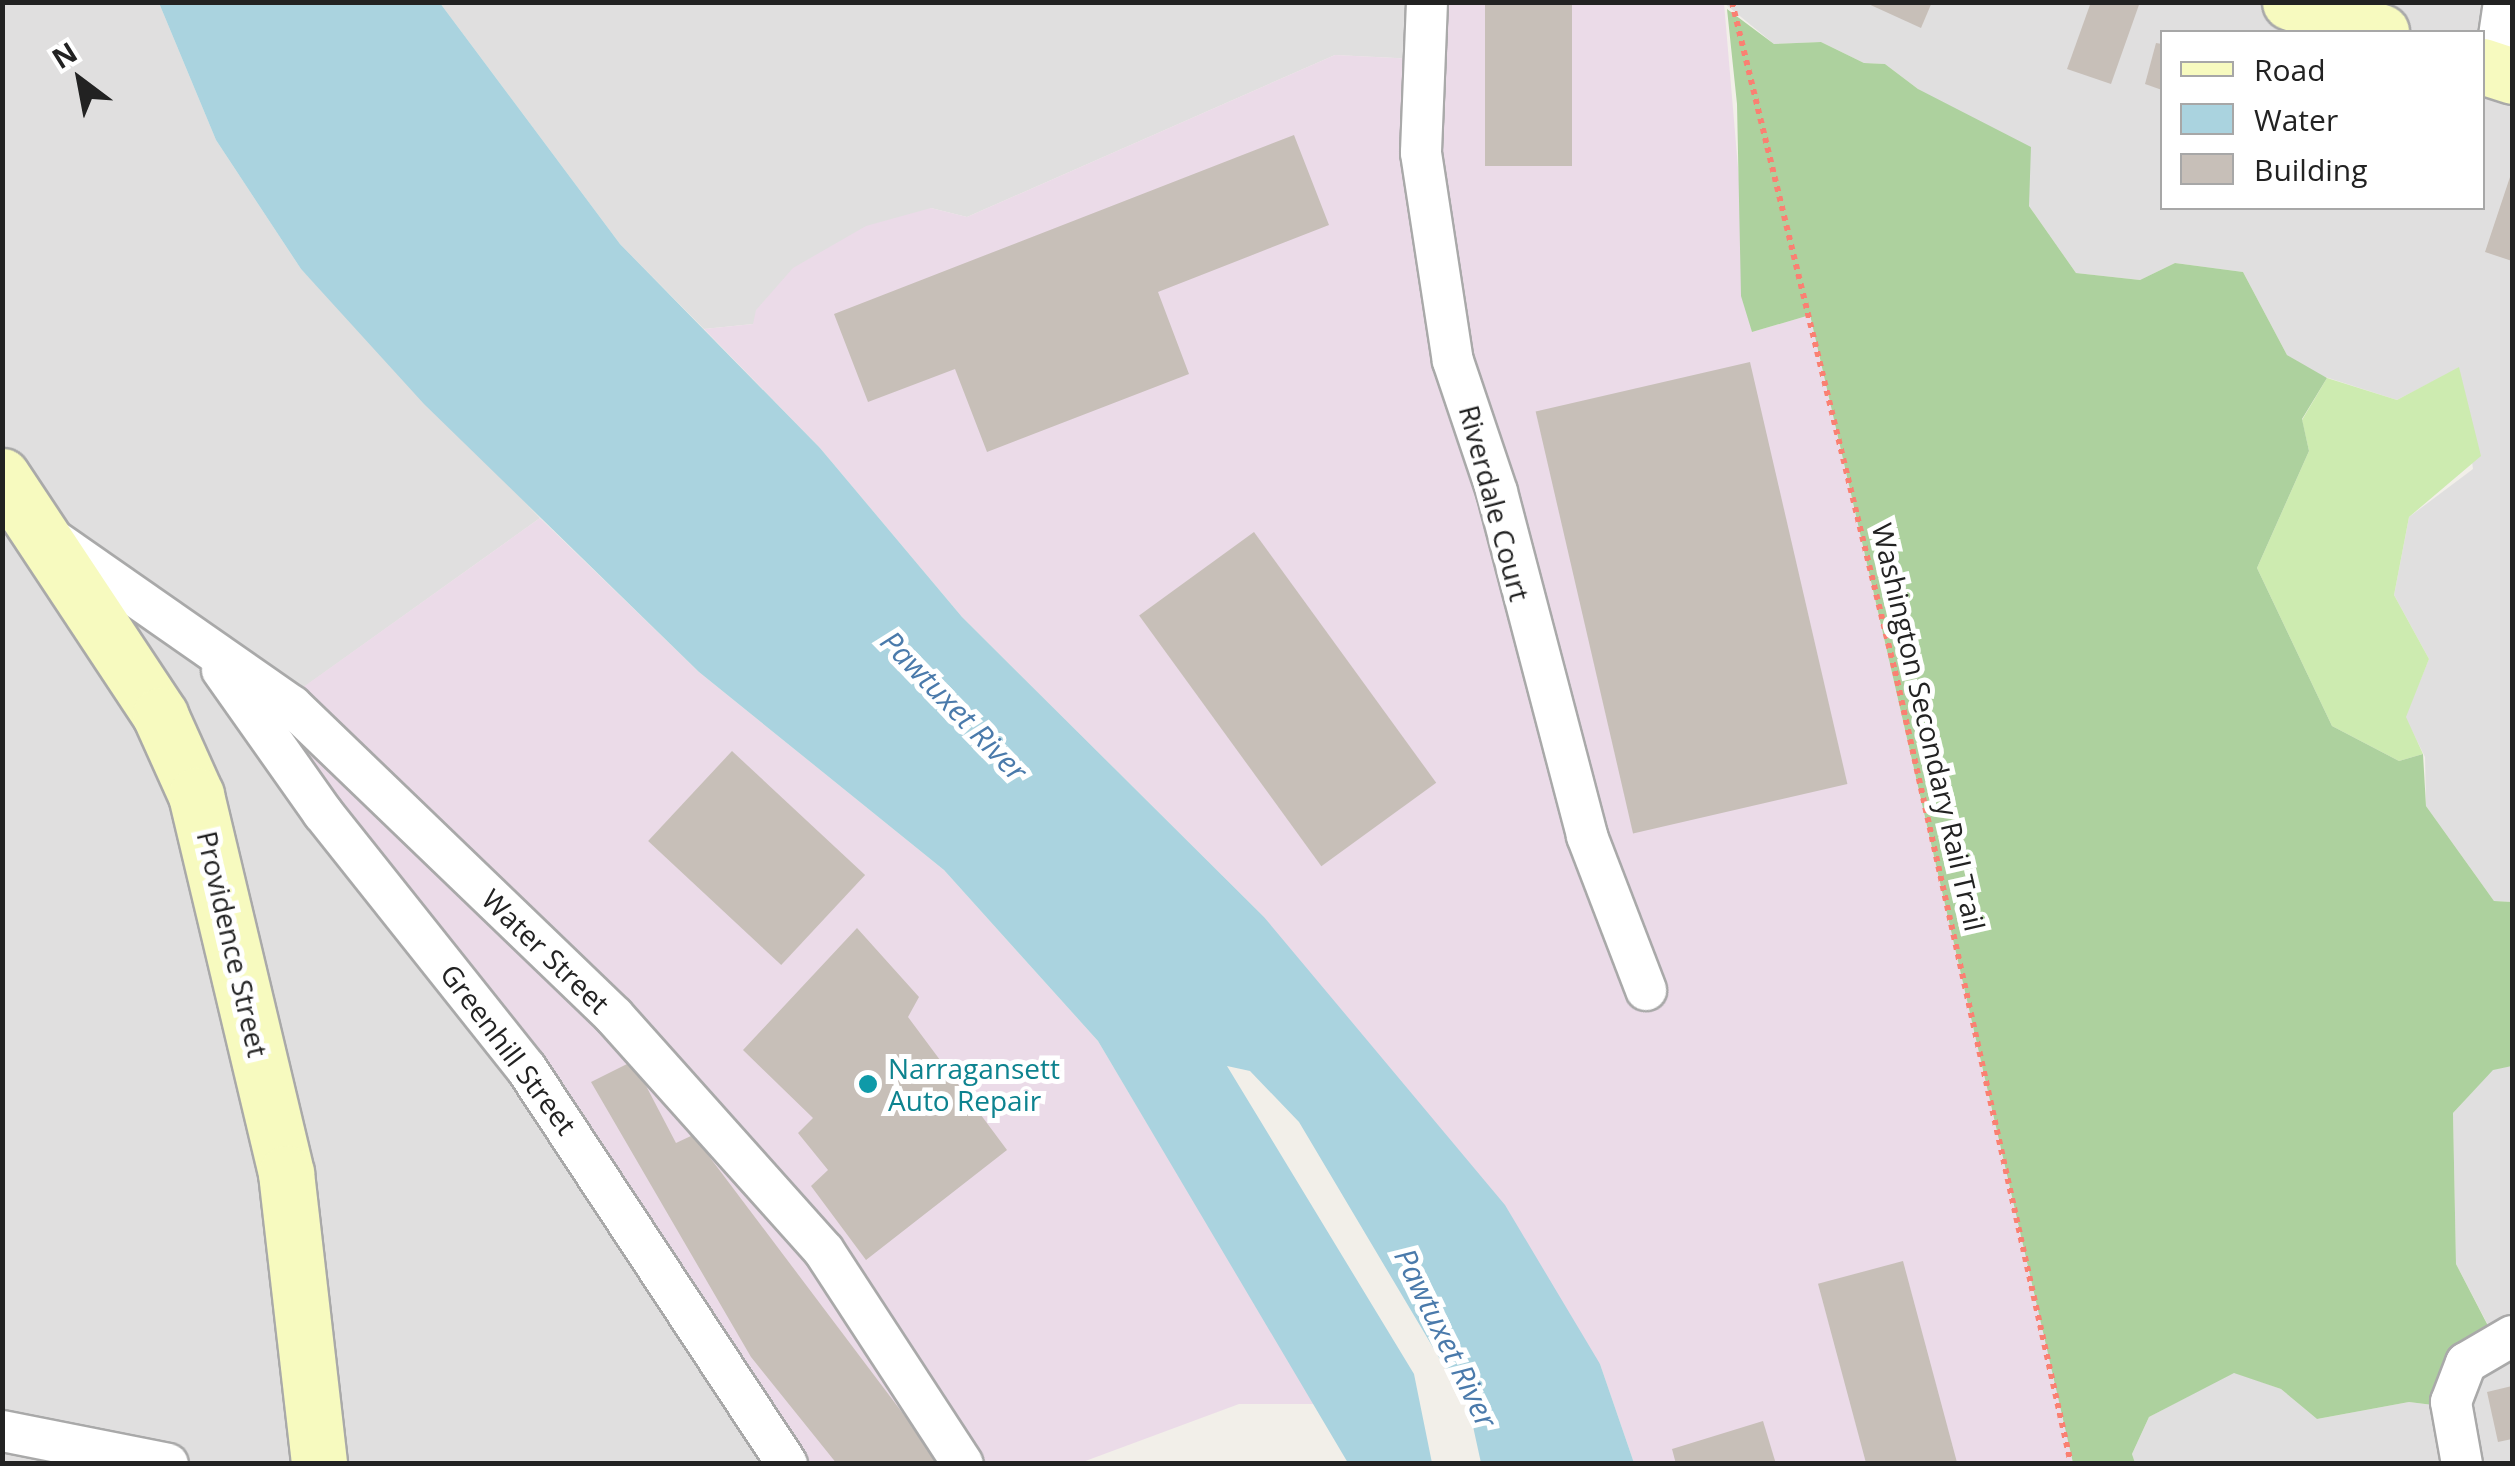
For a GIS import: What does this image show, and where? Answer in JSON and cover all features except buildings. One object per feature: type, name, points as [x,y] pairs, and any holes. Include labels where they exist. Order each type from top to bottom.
[{"type":"main road","points":[[2290,2],[2375,30]]},
{"type":"main road","name":"Providence Street","points":[[2,476],[160,715],[200,808],[286,1174],[319,1464]]},
{"type":"street","name":"Riverdale Court","points":[[1427,2],[1421,153],[1453,362],[1496,492],[1587,836],[1646,990]]},
{"type":"street","points":[[2496,70],[2504,2]]},
{"type":"street","name":"Water Street","points":[[38,528],[208,651],[292,706],[614,1016],[824,1251],[963,1464]]},
{"type":"street","name":"Greenhill Street","points":[[208,651],[323,813],[526,1068],[787,1464]]},
{"type":"street","points":[[2462,1464],[2451,1402],[2466,1363],[2512,1336]]},
{"type":"street","points":[[2,1431],[168,1464]]},
{"type":"path","name":"Washington Secondary Rail Trail","points":[[1732,2],[1895,671],[2071,1464]]},
{"type":"shaded area","points":[[3,3],[159,3],[216,140],[301,269],[540,518],[244,730],[327,818],[743,1407],[761,1463],[3,1464]]},
{"type":"shaded area","points":[[440,3],[1447,3],[1437,60],[1335,55],[967,217],[931,208],[753,324],[704,329],[620,244]]},
{"type":"shaded area","points":[[1447,3],[1724,3],[1752,332],[1810,315],[2073,1463],[1634,1463],[1600,1364],[1264,917],[962,617],[820,448],[704,329],[753,324],[756,310],[793,268],[866,226],[931,208],[967,217],[1335,55],[1436,60]]},
{"type":"shaded area","points":[[1724,3],[2512,3],[2512,902],[2494,901],[2426,806],[2425,757],[2405,717],[2429,659],[2394,595],[2409,517],[2473,469],[2459,368],[2397,400],[2319,375],[2287,355],[2243,272],[2175,263],[2140,280],[2076,273],[2029,206],[1918,89],[1885,64],[1864,63],[1821,42],[1774,44]]},
{"type":"shaded area","points":[[540,518],[699,672],[944,870],[1098,1041],[1315,1404],[1239,1404],[1080,1463],[761,1463],[743,1407],[601,1169],[243,730]]},
{"type":"shaded area","points":[[2512,1066],[2512,1463],[2135,1464],[2132,1454],[2149,1417],[2234,1372],[2281,1389],[2317,1419],[2409,1402],[2441,1406],[2500,1348],[2456,1264],[2453,1113],[2493,1069]]},
{"type":"green space","points":[[1727,9],[1774,44],[1821,42],[1864,63],[1885,64],[1918,89],[2031,147],[2029,206],[2076,273],[2140,280],[2175,263],[2243,272],[2287,355],[2327,378],[2302,419],[2309,451],[2257,568],[2332,726],[2399,761],[2423,754],[2426,806],[2494,901],[2512,902],[2512,1066],[2493,1070],[2453,1113],[2456,1264],[2500,1349],[2441,1406],[2409,1402],[2317,1419],[2281,1389],[2234,1373],[2149,1417],[2132,1454],[2135,1463],[2073,1463],[1810,315],[1752,332],[1741,296],[1737,104]]},
{"type":"green space","points":[[2459,367],[2481,456],[2409,517],[2394,595],[2429,659],[2406,717],[2423,754],[2399,761],[2332,726],[2257,568],[2309,451],[2302,420],[2327,378],[2397,400]]},
{"type":"water","name":"Pawtuxet River","points":[[159,3],[440,3],[620,244],[820,448],[962,617],[1264,917],[1505,1205],[1600,1364],[1634,1463],[1481,1463],[1469,1408],[1299,1122],[1250,1071],[1227,1066],[1414,1374],[1432,1463],[1348,1463],[1098,1041],[944,870],[699,672],[424,404],[301,269],[216,140]]},
{"type":"place","name":"Narragansett Auto Repair","points":[[868,1084]]}]
